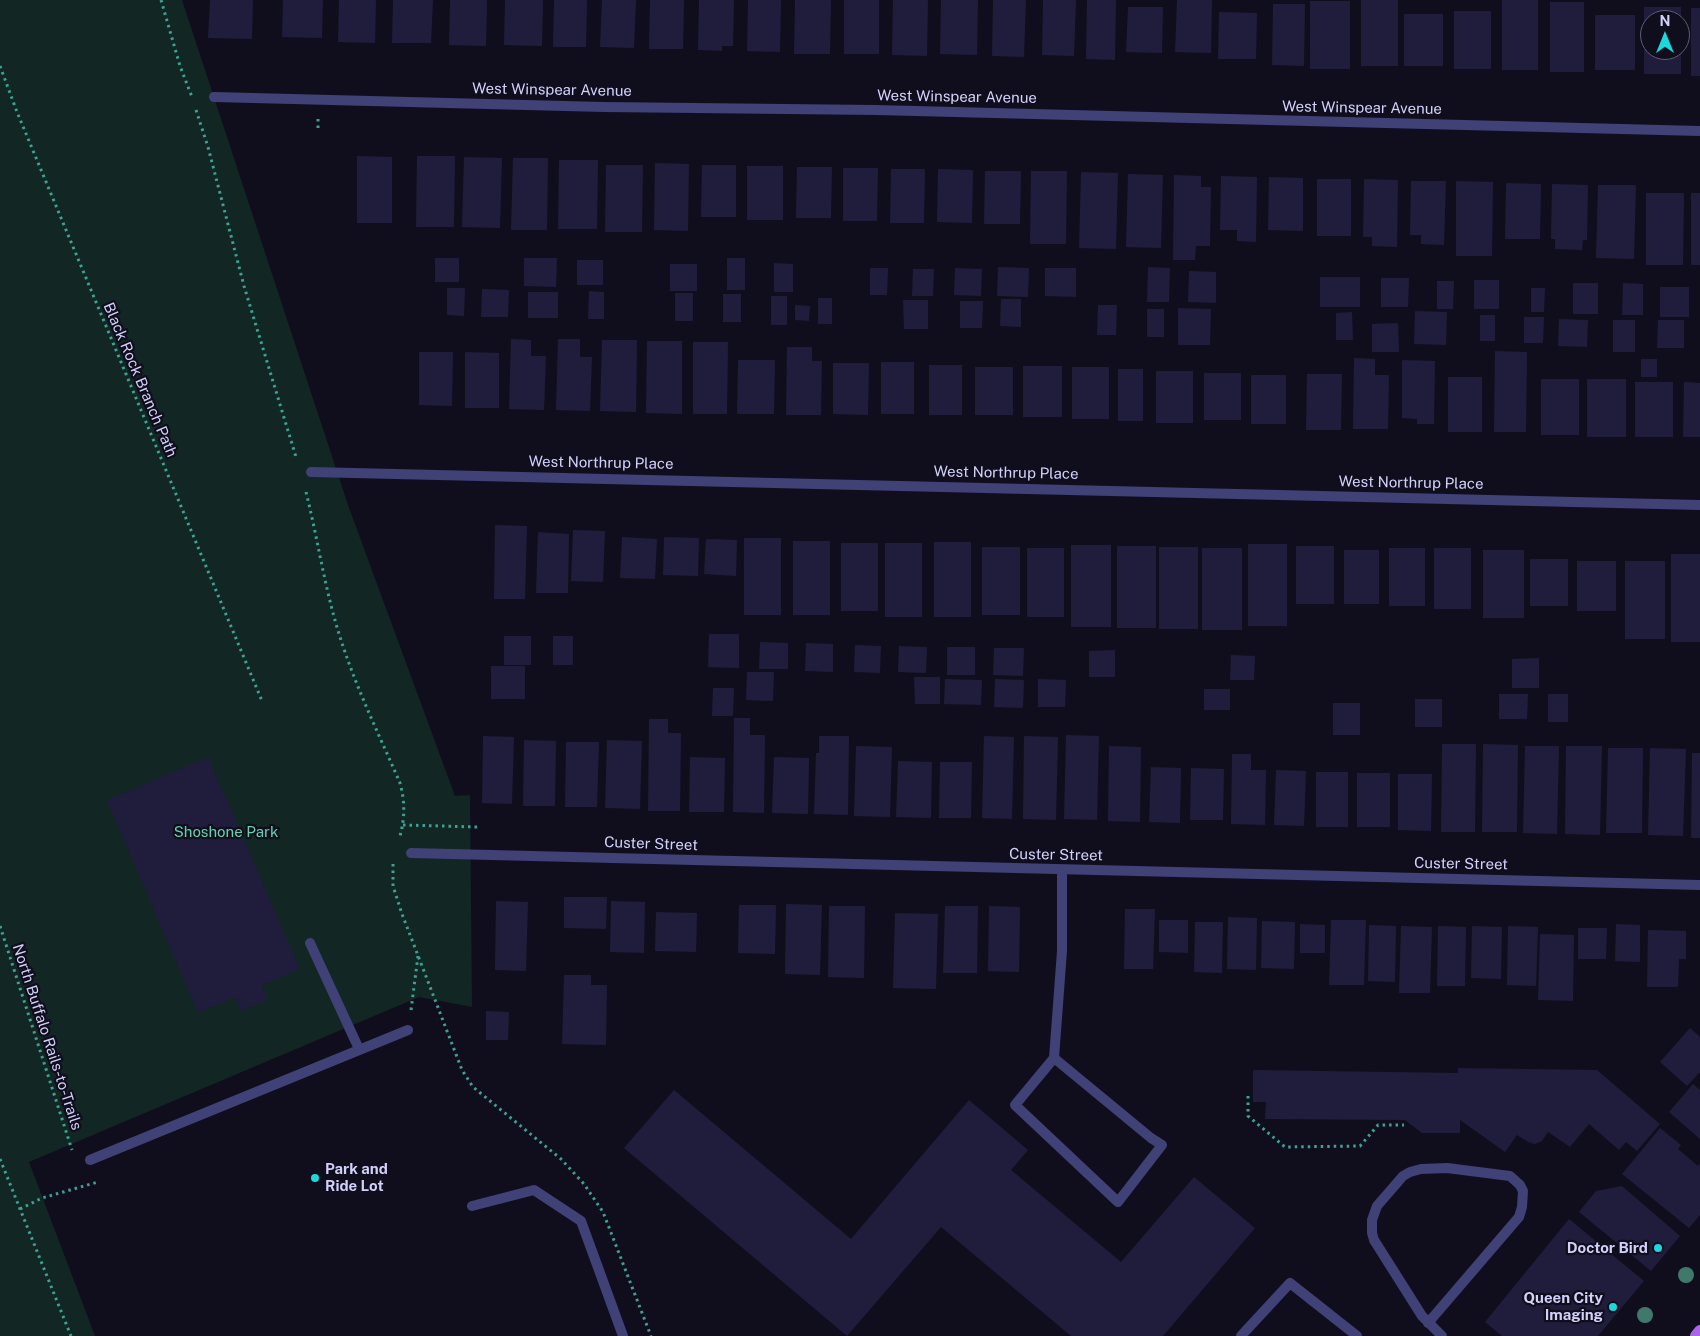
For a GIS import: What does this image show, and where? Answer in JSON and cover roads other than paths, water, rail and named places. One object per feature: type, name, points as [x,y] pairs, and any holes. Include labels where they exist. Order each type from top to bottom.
[{"type":"main road","points":[[1696,1336],[1700,1331]]},
{"type":"street","name":"West Winspear Avenue","points":[[214,97],[604,107],[876,110],[1700,131]]},
{"type":"street","name":"West Northrup Place","points":[[311,472],[1700,505]]},
{"type":"street","name":"Custer Street","points":[[411,853],[1700,885]]},
{"type":"street","points":[[1054,1058],[1162,1145],[1118,1202],[1015,1105],[1054,1058],[1062,951],[1062,870]]},
{"type":"street","points":[[310,942],[359,1050]]},
{"type":"street","points":[[90,1160],[408,1030]]},
{"type":"street","points":[[1428,1323],[1519,1217],[1523,1191],[1520,1185],[1510,1176],[1447,1168],[1421,1169],[1404,1176],[1377,1206],[1372,1220],[1374,1240],[1422,1316],[1428,1323],[1442,1336]]},
{"type":"street","points":[[472,1206],[534,1190],[581,1221],[623,1336]]},
{"type":"street","points":[[1241,1336],[1290,1283],[1357,1336]]},
{"type":"place","name":"Park and Ride Lot","points":[[315,1178]]},
{"type":"place","name":"Doctor Bird","points":[[1658,1248]]},
{"type":"place","name":"Queen City Imaging","points":[[1613,1307]]},
{"type":"park label","name":"Shoshone Park","points":[[226,832]]}]
